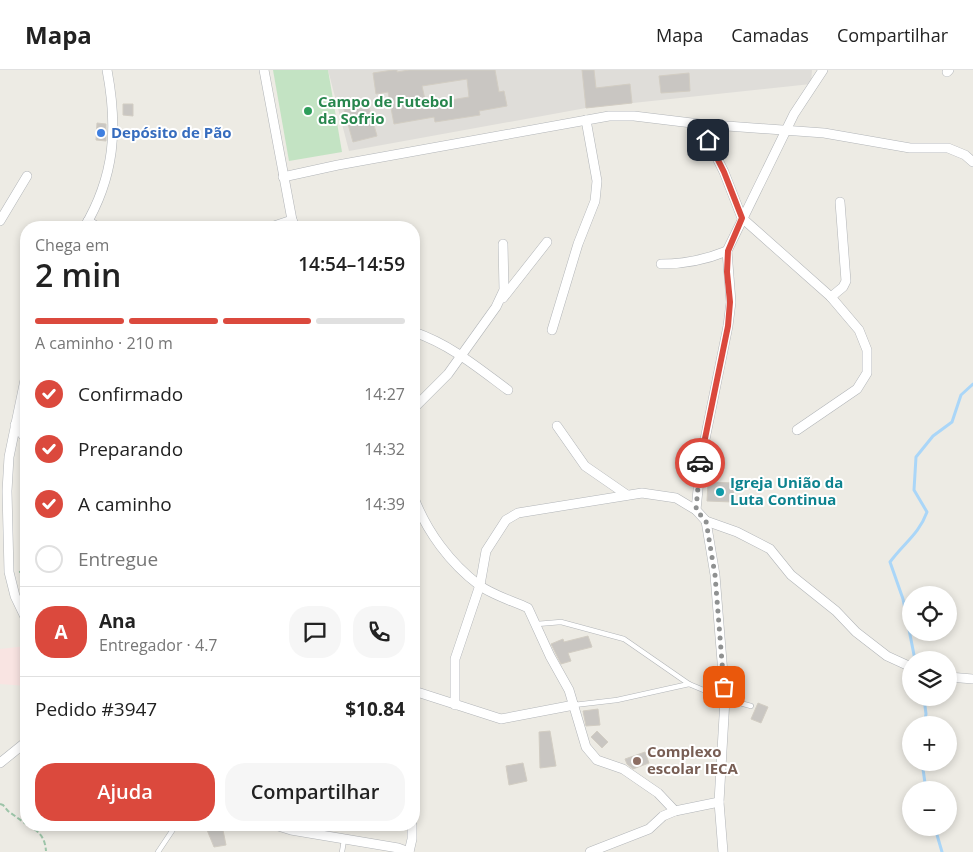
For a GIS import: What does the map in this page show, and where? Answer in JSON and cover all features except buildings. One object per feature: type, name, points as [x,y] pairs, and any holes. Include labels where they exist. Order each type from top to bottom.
[{"type":"street","points":[[87,221],[104,182],[113,149],[110,85],[107,70]]},
{"type":"street","points":[[264,70],[291,221]]},
{"type":"street","points":[[696,510],[701,459],[729,318],[728,251],[742,218],[788,131],[794,114],[823,70]]},
{"type":"street","points":[[283,177],[338,165],[609,116],[634,116],[700,124],[824,133],[910,148],[948,148],[965,155],[973,162]]},
{"type":"street","points":[[552,330],[578,244],[595,201],[597,181],[586,120]]},
{"type":"street","points":[[700,124],[724,172],[742,218],[831,297],[859,330],[867,350],[867,373],[857,389],[797,430]]},
{"type":"street","points":[[0,221],[27,176]]},
{"type":"street","points":[[831,297],[843,287],[846,281],[840,202]]},
{"type":"street","points":[[420,402],[448,374],[496,307],[547,242]]},
{"type":"street","points":[[496,307],[504,290],[503,244]]},
{"type":"street","points":[[661,264],[687,264],[711,258],[728,251]]},
{"type":"street","points":[[420,334],[436,340],[461,355],[508,390]]},
{"type":"street","points":[[20,401],[9,457],[8,552],[9,572],[15,596],[20,606]]},
{"type":"street","points":[[15,424],[20,431]]},
{"type":"street","points":[[557,426],[584,466],[627,494]]},
{"type":"street","points":[[455,705],[455,658],[480,585],[486,551],[506,520],[518,513],[627,494],[642,493],[676,498],[696,510],[706,521],[736,532],[770,548],[791,575],[836,611],[856,632],[888,656],[902,663]]},
{"type":"street","points":[[420,514],[444,551],[480,585],[528,608],[537,624],[550,656],[569,690],[586,747],[598,760],[622,769],[658,793],[675,811]]},
{"type":"street","points":[[706,521],[715,575],[725,699],[719,802],[722,852]]},
{"type":"street","points":[[957,678],[973,680]]},
{"type":"street","points":[[420,693],[501,720],[574,705]]},
{"type":"street","points":[[0,763],[20,747]]},
{"type":"street","points":[[590,852],[649,830],[663,816],[675,811],[719,802]]},
{"type":"street","points":[[303,831],[344,840],[398,848],[409,852],[412,831]]},
{"type":"lane","points":[[537,624],[561,622],[624,639],[689,684],[725,699],[751,706]]},
{"type":"lane","points":[[574,705],[617,700],[689,684]]},
{"type":"lane","points":[[158,852],[172,831]]},
{"type":"lane","points":[[342,852],[344,840]]},
{"type":"path","points":[[0,804],[3,804],[8,811],[20,819]]},
{"type":"path","points":[[37,831],[42,835],[45,841],[46,851]]},
{"type":"shaded area","points":[[328,70],[812,70],[811,84],[586,108],[349,151]]},
{"type":"shaded area","points":[[20,647],[20,686],[0,684],[0,649]]},
{"type":"green space","name":"Campo de Futebol da Sofrio","points":[[273,70],[328,70],[342,152],[289,161]]},
{"type":"waterway","points":[[913,651],[903,599],[890,562],[920,526],[927,512],[914,490],[916,457],[933,436],[952,422],[961,395],[973,384]]},
{"type":"waterway","points":[[925,706],[926,716]]},
{"type":"waterway","points":[[923,771],[925,781]]},
{"type":"waterway","points":[[937,836],[942,852]]},
{"type":"way so far","points":[[700,463],[696,510],[706,521],[715,575],[724,687]]},
{"type":"place","name":"Campo de Futebol da Sofrio","points":[[308,111]]},
{"type":"place","name":"Depósito de Pão","points":[[101,133]]},
{"type":"place","name":"Igreja União da Luta Continua","points":[[720,492]]},
{"type":"place","name":"Complexo escolar IECA","points":[[637,761]]},
{"type":"route","points":[[700,463],[728,326],[730,302],[727,272],[728,251],[742,218],[724,172],[708,140]]}]
